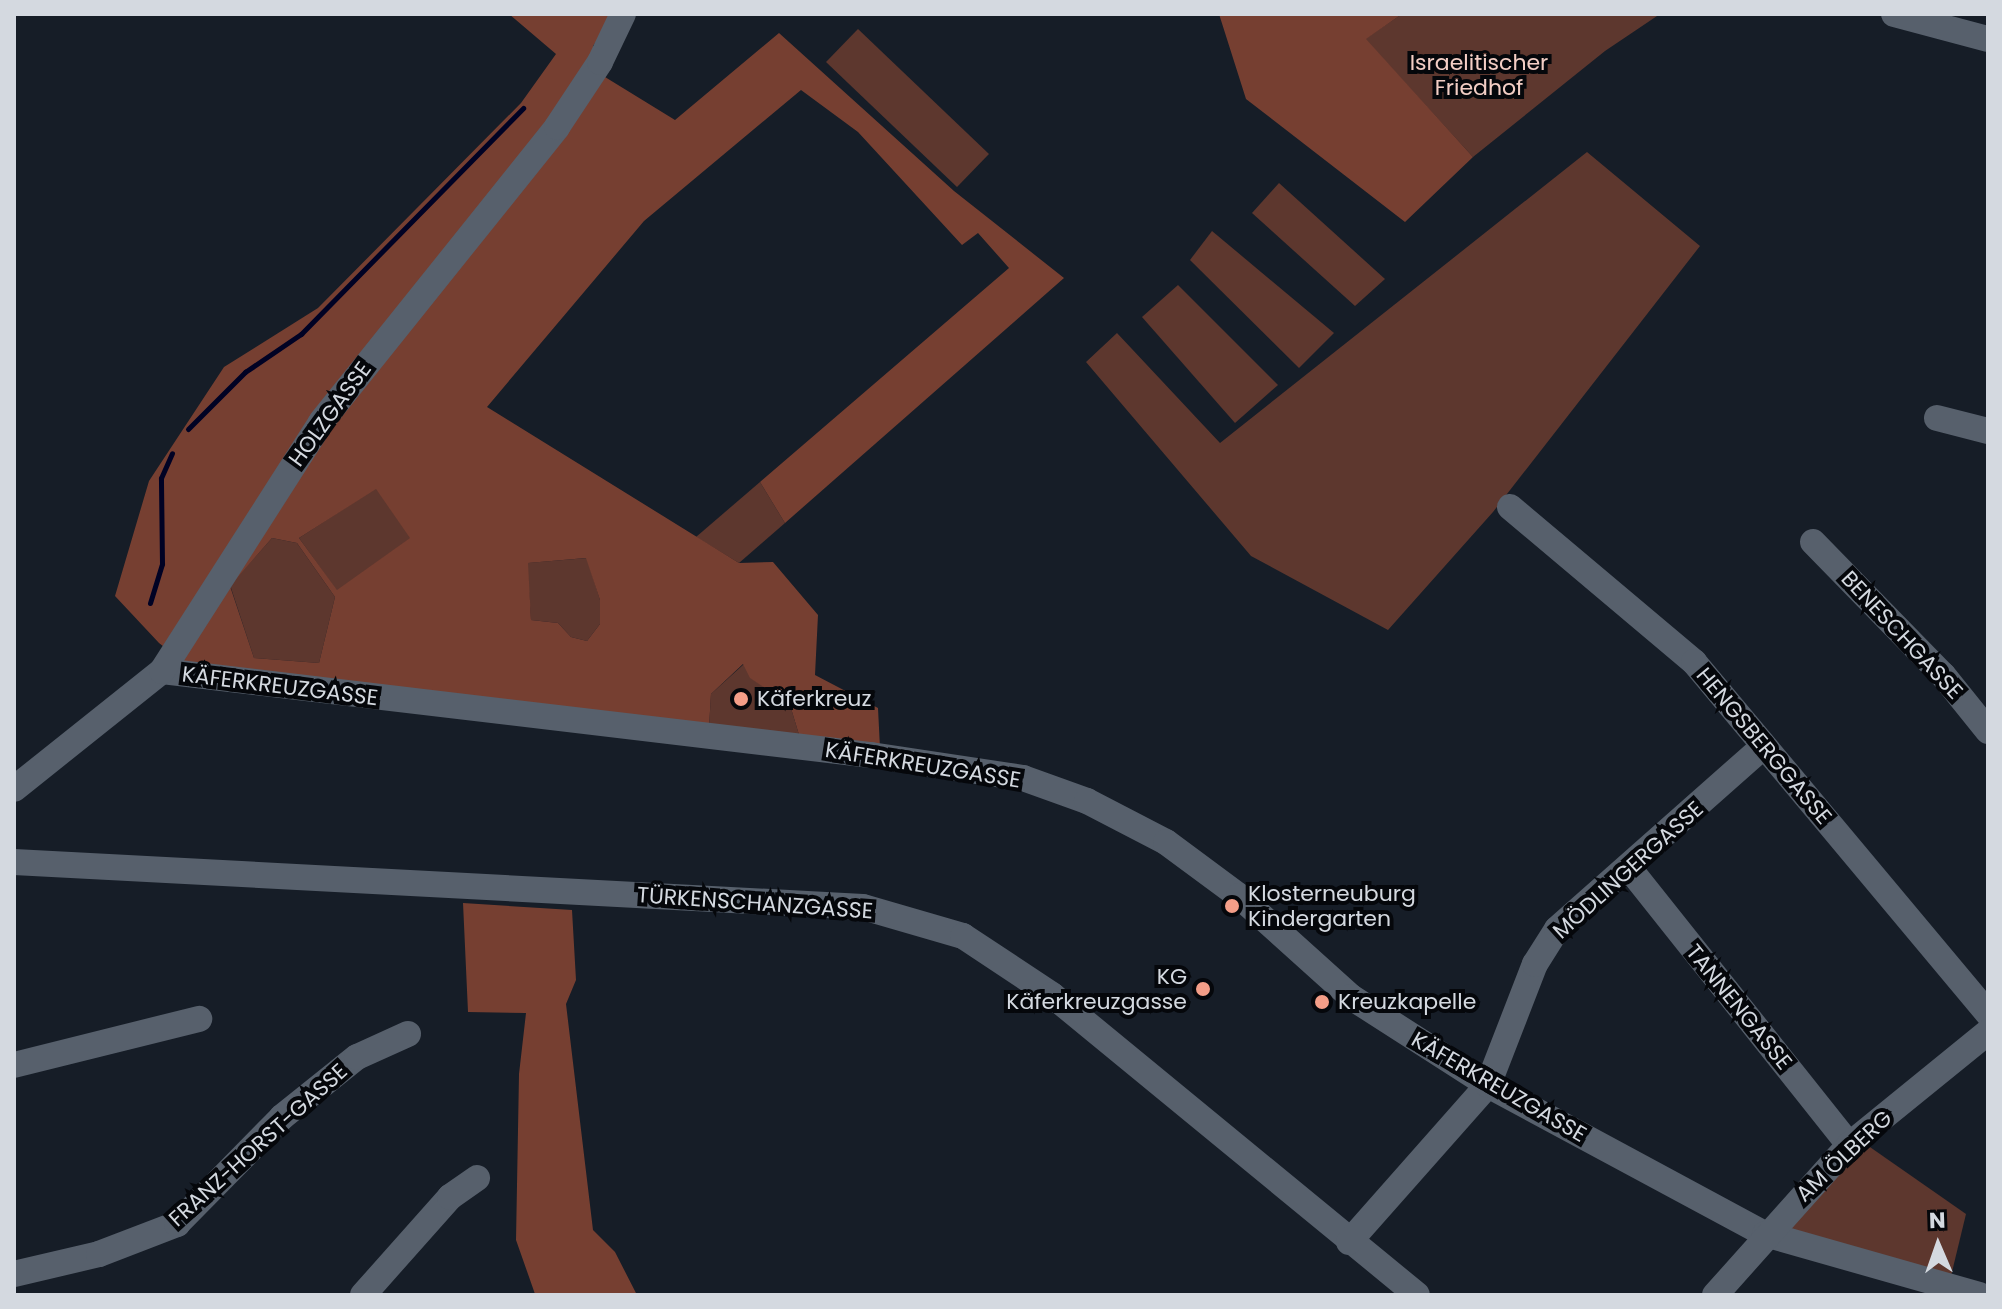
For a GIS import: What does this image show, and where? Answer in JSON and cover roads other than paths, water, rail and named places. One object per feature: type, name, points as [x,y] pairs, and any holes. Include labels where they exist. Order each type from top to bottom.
[{"type":"street","name":"HOLZGASSE","points":[[14,789],[162,671],[321,422],[557,127],[600,62],[623,14]]},
{"type":"street","points":[[1894,14],[1988,39]]},
{"type":"street","points":[[1937,418],[1988,431]]},
{"type":"street","name":"HENGSBERGGASSE","points":[[1510,507],[1694,662],[1988,1014]]},
{"type":"street","name":"BENESCHGASSE","points":[[1813,542],[1943,675],[1988,731]]},
{"type":"street","name":"KÄFERKREUZGASSE","points":[[162,671],[871,755],[1023,778],[1087,801],[1166,842],[1239,896],[1351,997],[1488,1085],[1765,1234],[1979,1295]]},
{"type":"street","name":"MÖDLINGERGASSE","points":[[1349,1242],[1488,1085],[1535,964],[1557,929],[1764,746]]},
{"type":"street","name":"TÜRKENSCHANZGASSE","points":[[14,862],[863,907],[963,936],[1052,995],[1417,1295]]},
{"type":"street","name":"TANNENGASSE","points":[[1629,868],[1849,1145]]},
{"type":"street","points":[[14,1065],[199,1019]]},
{"type":"street","name":"AM ÖLBERG","points":[[1715,1295],[1765,1234],[1849,1145],[1988,1032]]},
{"type":"street","name":"FRANZ-HORST-GASSE","points":[[14,1274],[99,1254],[177,1224],[282,1117],[357,1057],[408,1034]]},
{"type":"street","points":[[363,1295],[450,1197],[477,1178]]},
{"type":"waterway","points":[[188,429],[245,372],[301,334],[523,108]]},
{"type":"waterway","points":[[150,603],[162,564],[161,478],[172,453]]},
{"type":"place","name":"Käferkreuz","points":[[741,699]]},
{"type":"place","name":"Klosterneuburg Kindergarten","points":[[1232,906]]},
{"type":"place","name":"KG Käferkreuzgasse","points":[[1203,989]]},
{"type":"place","name":"Kreuzkapelle","points":[[1322,1002]]},
{"type":"park label","name":"Israelitischer Friedhof","points":[[1479,74]]}]
